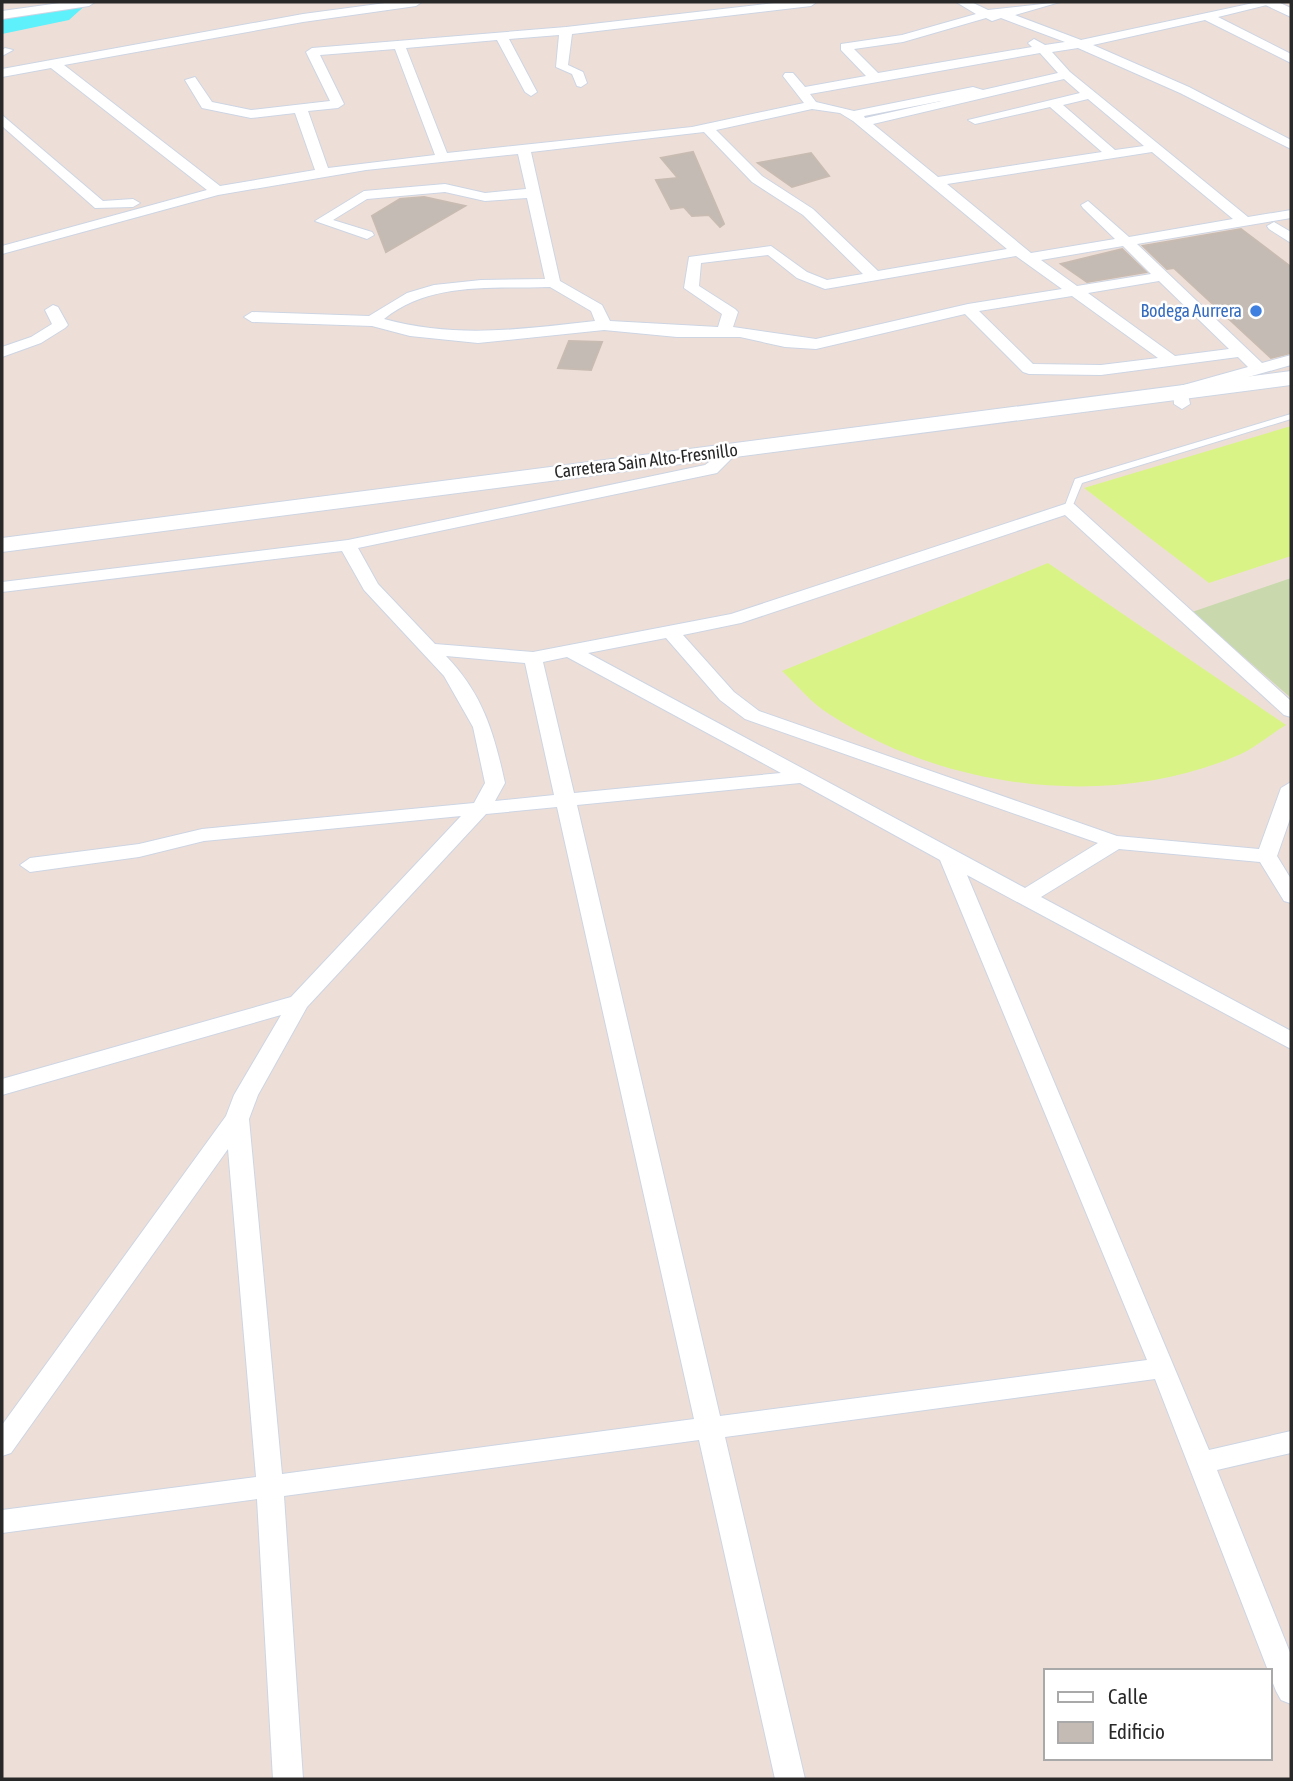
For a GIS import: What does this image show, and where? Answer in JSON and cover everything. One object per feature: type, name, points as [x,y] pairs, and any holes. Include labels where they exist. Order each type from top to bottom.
[{"type":"main road","name":"Carretera Sain Alto-Fresnillo","points":[[2,545],[730,451],[1181,398],[1291,378]]},
{"type":"main road","points":[[2,556],[711,469],[1181,398],[1291,390]]},
{"type":"street","points":[[2,15],[89,2]]},
{"type":"street","points":[[191,80],[207,105],[251,114],[338,104],[312,52],[315,35],[360,6],[416,2]]},
{"type":"street","points":[[2,73],[54,64],[315,35],[400,47],[566,31],[702,7],[811,2]]},
{"type":"street","points":[[962,2],[1084,43],[1202,96],[1291,145]]},
{"type":"street","points":[[876,78],[845,47],[904,38],[995,14],[1054,2]]},
{"type":"street","points":[[802,92],[1084,43],[1269,2],[1291,13]]},
{"type":"street","points":[[995,14],[1044,50],[1066,75],[1089,95],[1245,222]]},
{"type":"street","points":[[1206,16],[1291,60]]},
{"type":"street","points":[[566,31],[562,67],[577,72],[581,83]]},
{"type":"street","points":[[502,38],[531,92]]},
{"type":"street","points":[[400,47],[443,159]]},
{"type":"street","points":[[54,64],[217,191]]},
{"type":"street","points":[[858,119],[983,98],[987,96],[985,93],[1066,75]]},
{"type":"street","points":[[789,76],[812,105]]},
{"type":"street","points":[[975,120],[1089,95]]},
{"type":"street","points":[[1053,103],[1113,155]]},
{"type":"street","points":[[2,250],[217,191],[323,173],[706,128],[812,105],[844,110],[858,119],[1023,255],[1174,362]]},
{"type":"street","points":[[300,108],[323,173]]},
{"type":"street","points":[[2,119],[100,205],[187,198]]},
{"type":"street","points":[[706,128],[757,179],[808,212],[874,276]]},
{"type":"street","points":[[934,182],[1155,148]]},
{"type":"street","points":[[524,150],[553,283]]},
{"type":"street","points":[[367,235],[322,221],[364,195],[445,188],[485,197],[533,193]]},
{"type":"street","points":[[1088,205],[1258,368]]},
{"type":"street","points":[[724,331],[730,312],[691,288],[694,260],[771,250],[802,275],[825,285],[1023,255],[1129,243],[1291,214]]},
{"type":"street","points":[[1274,226],[1291,239]]},
{"type":"street","points":[[252,317],[373,321],[410,331],[478,338],[604,325],[677,332],[724,331],[785,342],[825,343],[843,336],[968,309],[1164,276]]},
{"type":"street","points":[[373,321],[386,307],[441,285],[553,283],[597,308],[604,325]]},
{"type":"street","points":[[968,309],[1029,369],[1101,370],[1242,352]]},
{"type":"street","points":[[2,352],[36,340],[60,325],[53,310]]},
{"type":"street","points":[[1181,398],[1258,368],[1291,360]]},
{"type":"street","points":[[2,587],[348,545],[711,469],[730,451]]},
{"type":"street","points":[[428,649],[533,658],[735,619],[1068,508],[1291,710]]},
{"type":"street","points":[[2,1445],[237,1119],[246,1094],[299,1002],[481,807],[495,783],[483,727],[452,673],[370,586],[348,545]]},
{"type":"street","points":[[670,631],[727,696],[752,715],[1115,842],[1267,856]]},
{"type":"street","points":[[570,650],[1291,1041]]},
{"type":"street","points":[[533,658],[790,1779]]},
{"type":"street","points":[[30,865],[113,852],[165,848],[202,835],[804,777]]},
{"type":"street","points":[[1267,856],[1291,788]]},
{"type":"street","points":[[1025,897],[1115,842]]},
{"type":"street","points":[[949,856],[1163,1368],[1291,1691]]},
{"type":"street","points":[[1267,856],[1291,896]]},
{"type":"street","points":[[2,1087],[299,1002]]},
{"type":"street","points":[[237,1119],[270,1487],[288,1779]]},
{"type":"street","points":[[2,1522],[1163,1368]]},
{"type":"street","points":[[1200,1463],[1291,1442]]},
{"type":"lane","points":[[1068,508],[1079,481],[1291,416]]},
{"type":"green space","points":[[1291,426],[1291,556],[1209,583],[1084,488]]},
{"type":"green space","points":[[1048,563],[1286,725],[1241,754],[1191,772],[1139,782],[1085,786],[1030,784],[977,775],[925,760],[875,740],[823,710],[782,671]]},
{"type":"green space","points":[[1291,578],[1291,698],[1192,612]]},
{"type":"building","points":[[693,152],[724,224],[720,227],[709,215],[692,216],[684,207],[671,209],[656,180],[678,178],[661,158]]},
{"type":"building","points":[[811,153],[829,176],[792,187],[758,163]]},
{"type":"building","points":[[424,197],[465,206],[386,252],[372,216],[400,199]]},
{"type":"building","name":"Bodega Aurrera","points":[[1241,229],[1291,267],[1291,353],[1271,358],[1174,268],[1167,269],[1143,246]]},
{"type":"building","points":[[1122,249],[1146,272],[1087,282],[1061,264]]},
{"type":"building","points":[[569,341],[602,342],[591,370],[558,368]]},
{"type":"waterway","points":[[2,26],[59,14],[75,2]]},
{"type":"place","name":"Bodega Aurrera","points":[[1256,311]]}]
